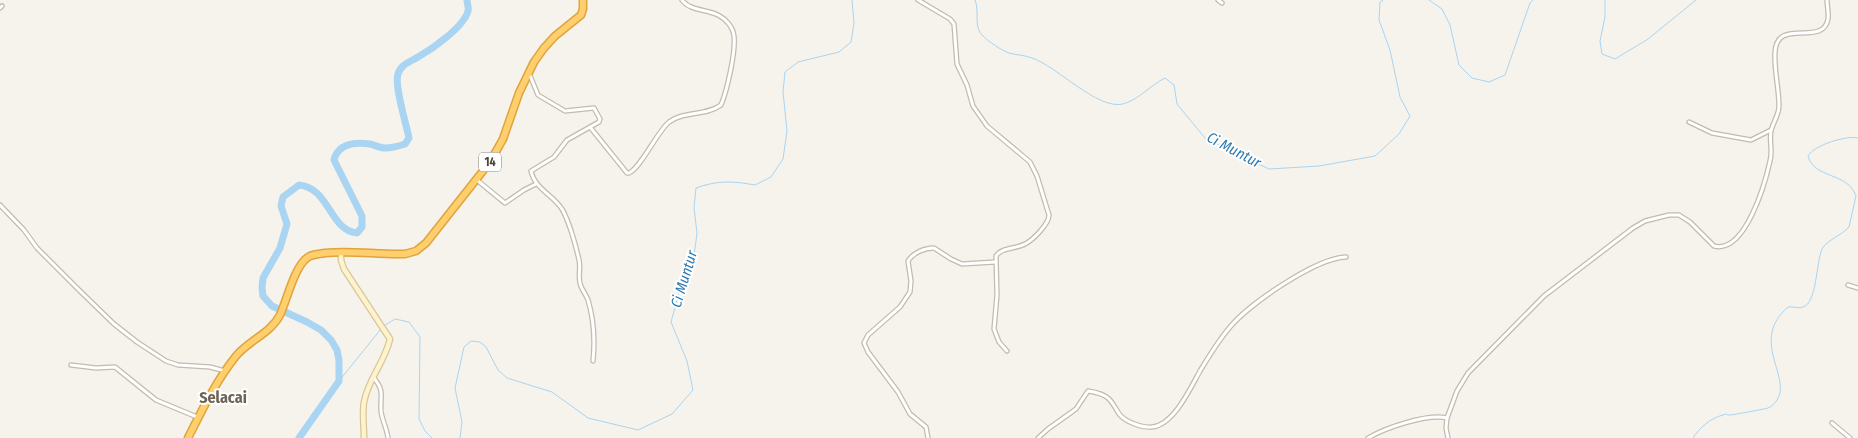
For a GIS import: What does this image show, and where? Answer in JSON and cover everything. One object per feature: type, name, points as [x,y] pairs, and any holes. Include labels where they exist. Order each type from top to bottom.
[{"type":"highway","name":"14","points":[[188,438],[225,371],[243,348],[270,330],[279,317],[295,275],[305,259],[312,255],[341,252],[395,254],[416,251],[431,237],[477,180],[499,147],[529,73],[544,48],[580,15],[583,0]]},
{"type":"main road","points":[[341,252],[344,269],[390,339],[364,402],[364,438]]},
{"type":"street","points":[[590,127],[627,173],[629,173],[634,170],[649,147],[670,121],[712,110],[720,105],[729,78],[734,44],[733,31],[729,24],[720,16],[688,6],[682,0]]},
{"type":"street","points":[[918,0],[950,19],[954,24],[957,64],[967,85],[973,106],[987,126],[1030,162],[1034,168],[1048,211],[1048,221],[1033,238],[1023,245],[998,252],[996,256],[997,295],[994,329],[998,342],[1007,351]]},
{"type":"street","points":[[1218,0],[1222,4]]},
{"type":"street","points":[[1448,438],[1447,418],[1456,391],[1464,379],[1551,290],[1637,225],[1679,215],[1690,222],[1714,246],[1723,246],[1735,240],[1748,224],[1756,208],[1770,161],[1772,130],[1779,108],[1775,69],[1776,45],[1784,35],[1794,32],[1813,33],[1825,27],[1828,18],[1827,0]]},
{"type":"street","points":[[529,73],[538,95],[565,111],[595,108],[600,120],[567,140],[554,157],[532,170],[531,173],[536,184],[560,208],[568,226],[579,260],[580,282],[588,300],[592,321],[595,342],[593,361]]},
{"type":"street","points":[[1690,122],[1712,133],[1751,140],[1772,130]]},
{"type":"street","points":[[477,180],[505,204],[536,184]]},
{"type":"street","points":[[0,205],[24,230],[37,248],[114,324],[137,342],[166,361],[178,365],[210,367],[225,371]]},
{"type":"street","points":[[928,438],[926,427],[909,412],[898,392],[868,352],[865,340],[871,332],[900,307],[909,295],[912,285],[908,261],[916,253],[934,248],[962,264],[995,262]]},
{"type":"street","points":[[1038,438],[1048,428],[1076,410],[1088,391],[1108,398],[1121,416],[1136,424],[1152,427],[1161,423],[1182,403],[1214,349],[1238,318],[1304,272],[1320,264],[1346,257]]},
{"type":"street","points":[[1848,286],[1858,288]]},
{"type":"street","points":[[71,366],[115,367],[156,400],[198,418]]},
{"type":"street","points":[[374,378],[380,386],[382,393],[382,412],[388,438]]},
{"type":"street","points":[[1368,438],[1388,428],[1434,416],[1447,418]]},
{"type":"street","points":[[1832,423],[1850,438]]},
{"type":"waterway","points":[[299,438],[339,381],[339,360],[337,350],[331,340],[321,330],[272,306],[263,296],[263,278],[280,248],[287,224],[281,206],[283,197],[299,185],[309,188],[324,201],[340,225],[357,233],[362,227],[362,216],[334,160],[336,155],[343,147],[358,143],[370,144],[381,148],[405,144],[409,138],[398,87],[399,71],[406,64],[447,37],[460,24],[468,11],[467,0]]},
{"type":"waterway","name":"Ci Muntur","points":[[460,438],[462,422],[455,388],[464,347],[471,341],[480,342],[486,347],[498,370],[507,378],[552,392],[588,418],[638,430],[672,414],[693,390],[687,361],[671,322],[680,289],[694,256],[697,233],[694,208],[696,188],[726,182],[755,185],[771,177],[783,159],[787,131],[783,92],[785,72],[798,62],[839,52],[851,42],[854,23],[852,0]]},
{"type":"waterway","name":"Ci Muntur","points":[[975,0],[978,29],[988,41],[999,48],[1042,63],[1089,94],[1113,104],[1129,102],[1165,78],[1174,85],[1177,104],[1205,138],[1269,169],[1319,166],[1375,156],[1399,134],[1410,116],[1400,97],[1390,50],[1379,20],[1380,2],[1383,0]]},
{"type":"waterway","name":"Ci Muntur","points":[[1429,0],[1442,9],[1450,25],[1459,65],[1472,78],[1489,82],[1505,75],[1530,3],[1533,0]]},
{"type":"waterway","name":"Ci Muntur","points":[[1605,0],[1605,17],[1600,41],[1602,54],[1615,59],[1648,39],[1696,0]]},
{"type":"waterway","points":[[1693,438],[1714,418],[1726,414],[1732,415],[1768,408],[1777,400],[1780,391],[1780,380],[1771,345],[1772,332],[1777,320],[1788,307],[1801,308],[1808,304],[1814,291],[1822,249],[1849,227],[1856,196],[1852,188],[1846,183],[1817,169],[1811,163],[1808,156],[1817,148],[1831,142],[1846,138],[1858,138]]},
{"type":"waterway","name":"Ci Muntur","points":[[384,326],[395,319],[409,322],[420,337],[419,419],[425,431],[432,438]]},
{"type":"waterway","name":"Ci Muntur","points":[[339,381],[381,329]]},
{"type":"district","name":"Selacai","points":[[223,397]]}]
